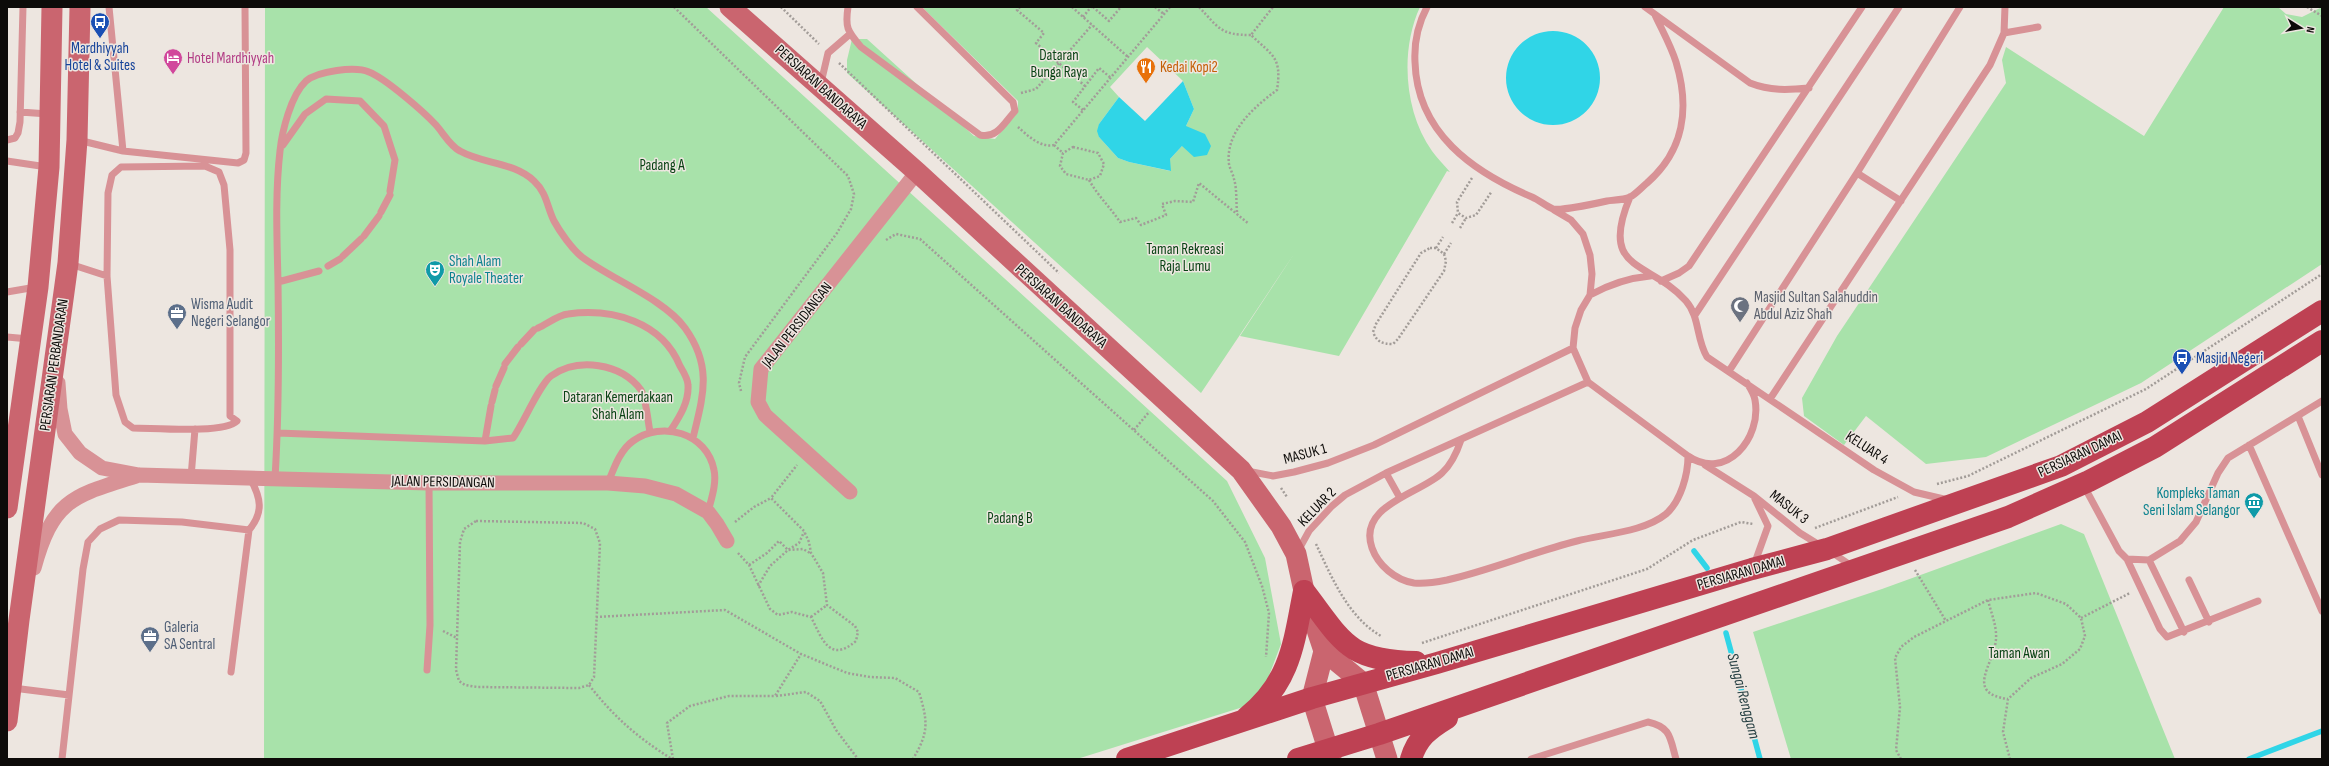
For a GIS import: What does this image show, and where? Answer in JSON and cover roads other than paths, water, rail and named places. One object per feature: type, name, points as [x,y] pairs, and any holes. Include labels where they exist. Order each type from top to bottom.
[{"type":"main road","name":"PERSIARAN PERBANDARAN","points":[[7,508],[38,287],[49,167],[52,7]]},
{"type":"main road","name":"PERSIARAN PERBANDARAN","points":[[7,721],[19,620],[68,263],[77,140],[80,7]]},
{"type":"main road","name":"PERSIARAN BANDARAYA","points":[[730,7],[917,172],[1241,470],[1281,526],[1296,554],[1304,591],[1324,651]]},
{"type":"main road","name":"PERSIARAN DAMAI","points":[[1128,759],[1312,698],[1437,663],[1752,569],[1828,549],[2061,466],[2147,422],[2322,311]]},
{"type":"main road","name":"PERSIARAN DAMAI","points":[[1298,759],[1330,754],[1379,734],[2008,517],[2082,484],[2155,447],[2322,341]]},
{"type":"main road","points":[[2061,466],[2074,474],[2082,484]]},
{"type":"main road","points":[[1304,591],[1344,643],[1358,653],[1396,662],[1437,663]]},
{"type":"main road","points":[[1243,720],[1261,705],[1282,676],[1292,653],[1304,591]]},
{"type":"main road","points":[[1330,754],[1312,698],[1324,651],[1363,683],[1387,759]]},
{"type":"main road","points":[[1411,759],[1415,746],[1425,732],[1468,704]]},
{"type":"street","name":"JALAN PERSIDANGAN","points":[[850,492],[765,415],[758,402],[761,369],[917,172]]},
{"type":"street","name":"JALAN PERSIDANGAN","points":[[56,353],[60,409],[65,434],[80,453],[102,468],[139,475],[429,483],[608,482],[645,486],[676,494],[708,512],[724,537]]},
{"type":"street","points":[[7,434],[22,398]]},
{"type":"street","name":"JALAN PERSIDANGAN","points":[[19,620],[41,541],[50,524],[64,506],[96,488],[139,475]]},
{"type":"lane","points":[[7,140],[15,138],[18,133],[23,7]]},
{"type":"lane","points":[[109,7],[123,151]]},
{"type":"lane","points":[[77,140],[123,151],[238,163],[244,160],[246,153],[245,7]]},
{"type":"lane","points":[[848,7],[845,23],[850,34],[860,47],[980,135],[987,137],[995,135],[1015,111],[1013,102],[1009,96],[917,7]]},
{"type":"lane","points":[[1427,7],[1421,18],[1414,48],[1416,83],[1428,116],[1451,146],[1478,169],[1498,182],[1534,198],[1571,220],[1583,234],[1590,255],[1592,274],[1590,295],[1581,310],[1575,328],[1573,348],[1588,382]]},
{"type":"lane","points":[[1645,7],[1750,83],[1763,88],[1776,90],[1809,88]]},
{"type":"lane","points":[[1661,281],[1679,274],[1689,266],[1862,7]]},
{"type":"lane","points":[[1655,15],[1676,61],[1683,106],[1681,124],[1677,141],[1669,159],[1658,174],[1630,197],[1622,216],[1620,234],[1624,253],[1633,264],[1650,276],[1661,281],[1686,302],[1695,315],[1899,7]]},
{"type":"lane","points":[[1728,371],[1857,173],[1960,7]]},
{"type":"lane","points":[[1770,399],[1990,65],[2004,33],[2005,7]]},
{"type":"lane","points":[[2004,33],[2038,27]]},
{"type":"lane","points":[[820,85],[828,53],[850,34]]},
{"type":"lane","points":[[275,478],[278,433],[277,243],[280,151],[288,110],[306,81],[333,70],[369,71],[404,96],[436,125],[456,149],[484,162],[503,165],[533,180],[548,200],[554,221],[579,255],[618,281],[659,304],[684,327],[701,359],[705,387],[693,438]]},
{"type":"lane","points":[[280,151],[305,114],[326,99],[360,101],[384,126],[395,160],[390,193],[380,214],[363,238],[341,258],[328,266]]},
{"type":"lane","points":[[20,112],[50,114]]},
{"type":"lane","points":[[7,161],[49,167]]},
{"type":"lane","points":[[205,166],[219,172],[224,185],[230,250],[230,416],[237,421],[231,426],[195,429],[133,428],[125,422],[116,395],[108,276],[108,193],[112,175],[121,167],[205,166]]},
{"type":"lane","points":[[1857,173],[1901,201]]},
{"type":"lane","points":[[1554,210],[1630,197]]},
{"type":"lane","points":[[68,263],[108,276]]},
{"type":"lane","points":[[278,282],[318,271]]},
{"type":"lane","points":[[1590,295],[1611,284],[1650,276]]},
{"type":"lane","points":[[7,292],[38,287]]},
{"type":"lane","points":[[485,440],[491,404],[504,366],[536,329],[566,314],[594,313],[627,317],[658,334],[676,356],[688,384],[683,411],[671,430]]},
{"type":"lane","name":"KELUAR 4","points":[[1695,315],[1704,352],[1707,357],[1874,470],[1914,492],[1958,502]]},
{"type":"lane","points":[[7,337],[31,339]]},
{"type":"lane","name":"MASUK 1","points":[[1241,470],[1273,476],[1328,463],[1374,446],[1573,348]]},
{"type":"lane","points":[[278,433],[485,440],[513,438],[528,415],[538,392],[550,376],[573,365],[605,366],[629,378],[642,392],[650,432]]},
{"type":"lane","name":"KELUAR 2","points":[[1296,554],[1309,531],[1332,506],[1345,495],[1386,473],[1588,382]]},
{"type":"lane","name":"MASUK 3","points":[[1588,382],[1688,456],[1754,496],[1800,533],[1828,549],[1856,570]]},
{"type":"lane","points":[[1705,465],[1734,458],[1750,437],[1756,410],[1755,398],[1747,383]]},
{"type":"lane","points":[[2127,559],[2150,560],[2180,541],[2196,522],[2218,473],[2228,458],[2322,401]]},
{"type":"lane","points":[[2298,416],[2322,475]]},
{"type":"lane","points":[[191,476],[195,429]]},
{"type":"lane","points":[[608,482],[617,461],[632,441],[650,432],[671,430],[693,438],[704,450],[714,470],[713,492],[708,512]]},
{"type":"lane","points":[[1461,440],[1456,454],[1442,473],[1386,506],[1374,519],[1370,533],[1372,547],[1378,559],[1387,570],[1400,578],[1414,583],[1446,580],[1578,541],[1623,532],[1652,522],[1666,514],[1674,503],[1688,469],[1688,456]]},
{"type":"lane","points":[[2249,445],[2322,611]]},
{"type":"lane","points":[[1386,473],[1400,498]]},
{"type":"lane","points":[[231,672],[249,530],[257,520],[260,505],[259,493],[250,478]]},
{"type":"lane","points":[[427,670],[430,625],[429,483]]},
{"type":"lane","points":[[2082,484],[2119,551],[2127,559],[2160,629],[2167,637],[2184,632],[2258,601]]},
{"type":"lane","points":[[1752,569],[1768,526],[1754,496]]},
{"type":"lane","points":[[62,759],[83,569],[88,542],[100,529],[119,520],[163,520],[249,530]]},
{"type":"lane","points":[[2150,560],[2184,632]]},
{"type":"lane","points":[[2189,580],[2209,622]]},
{"type":"lane","points":[[11,687],[69,695]]},
{"type":"lane","points":[[1531,759],[1548,756],[1648,722],[1661,725],[1668,734],[1676,759]]},
{"type":"water","points":[[1553,31],[1571,35],[1586,45],[1596,60],[1600,78],[1596,96],[1586,111],[1571,121],[1553,125],[1535,121],[1520,111],[1510,96],[1506,78],[1510,60],[1520,45],[1535,35]]},
{"type":"water","points":[[1183,81],[1194,109],[1186,126],[1205,134],[1211,146],[1207,155],[1194,157],[1182,146],[1170,159],[1171,171],[1129,162],[1118,158],[1099,137],[1097,131],[1099,124],[1119,97],[1145,121]]},
{"type":"waterway","name":"Sungai Renggam","points":[[1694,551],[1707,568]]},
{"type":"waterway","name":"Sungai Renggam","points":[[1726,633],[1760,759]]},
{"type":"waterway","name":"Sungai Renggam","points":[[2249,759],[2322,731]]},
{"type":"place","name":"Mardhiyyah Hotel & Suites","points":[[100,39]]},
{"type":"place","name":"Hotel Mardhiyyah","points":[[173,75]]},
{"type":"place","name":"Kedai Kopi2","points":[[1146,84]]},
{"type":"place","name":"Shah Alam Royale Theater","points":[[435,287]]},
{"type":"place","name":"Masjid Sultan Salahuddin Abdul Aziz Shah","points":[[1740,323]]},
{"type":"place","name":"Wisma Audit Negeri Selangor","points":[[177,330]]},
{"type":"place","name":"Masjid Negeri","points":[[2182,375]]},
{"type":"place","name":"Kompleks Taman Seni Islam Selangor","points":[[2254,519]]},
{"type":"place","name":"Galeria SA Sentral","points":[[150,653]]},
{"type":"park label","name":"Dataran Bunga Raya","points":[[1059,64]]},
{"type":"park label","name":"Padang A","points":[[662,165]]},
{"type":"park label","name":"Taman Rekreasi Raja Lumu","points":[[1185,258]]},
{"type":"park label","name":"Dataran Kemerdakaan Shah Alam","points":[[618,406]]},
{"type":"park label","name":"Padang B","points":[[1010,518]]},
{"type":"park label","name":"Taman Awan","points":[[2019,653]]}]
